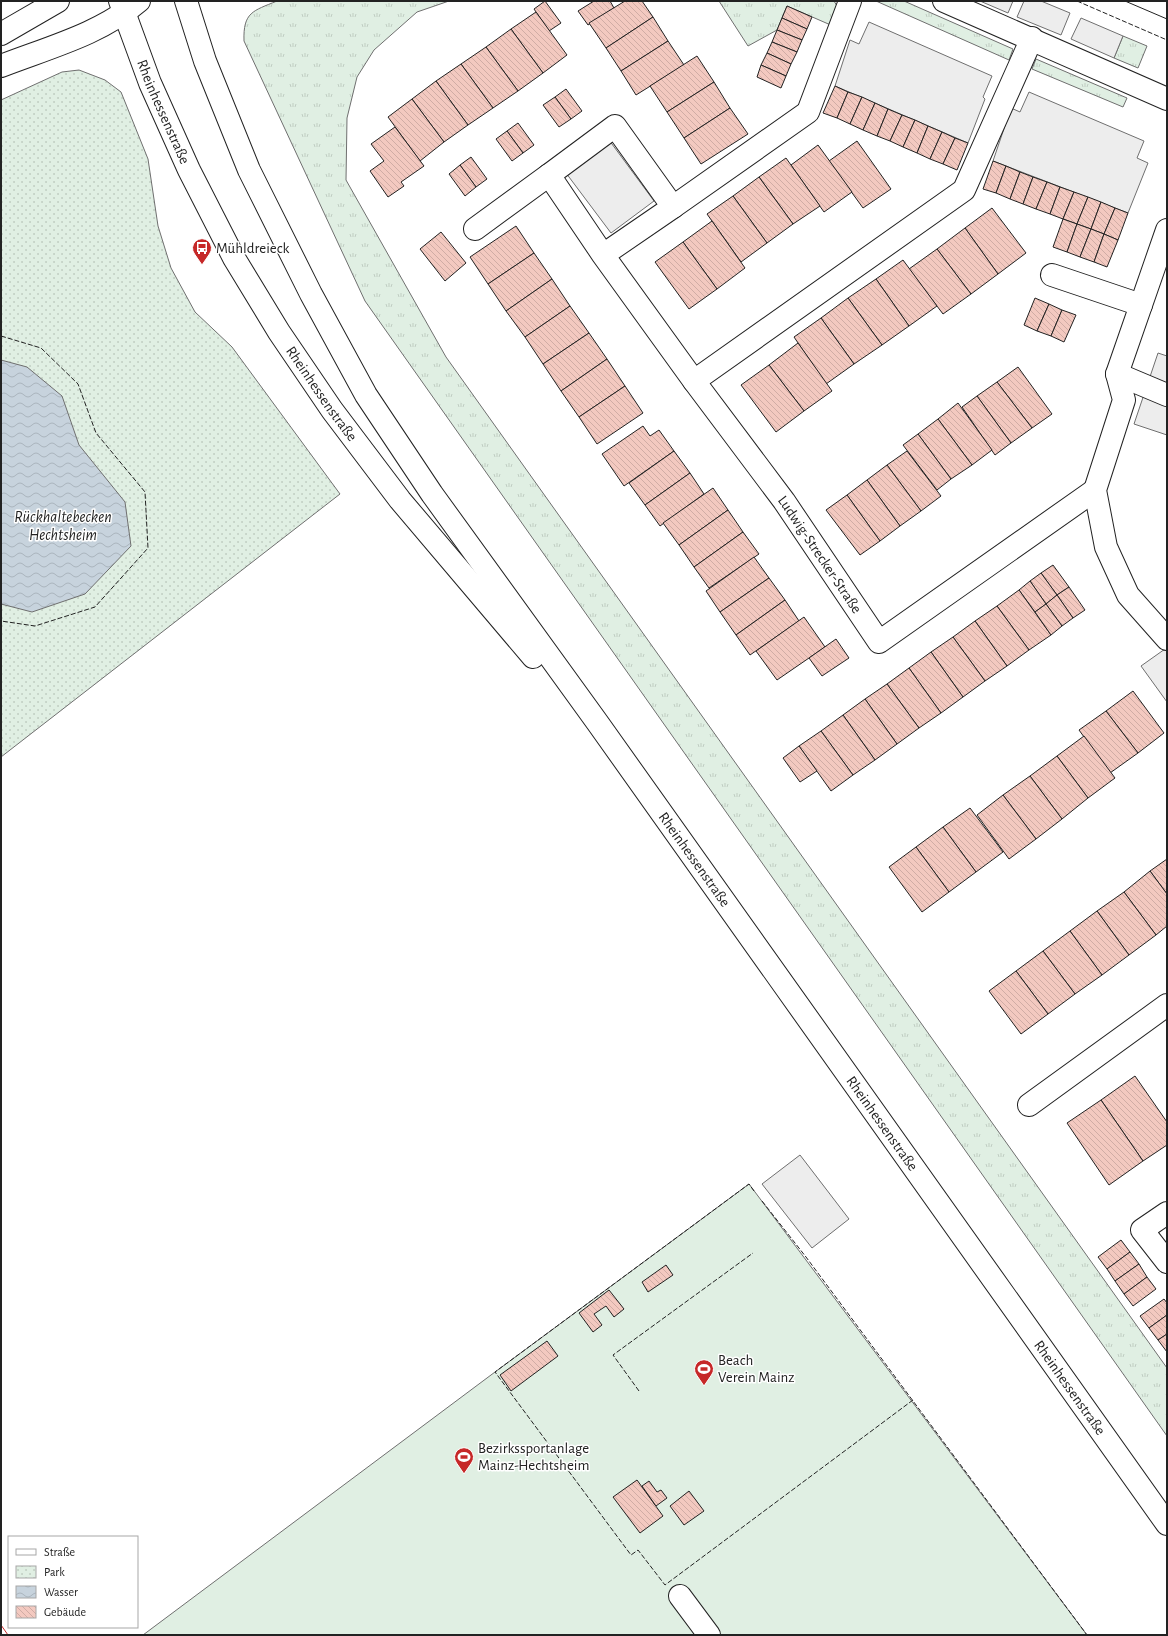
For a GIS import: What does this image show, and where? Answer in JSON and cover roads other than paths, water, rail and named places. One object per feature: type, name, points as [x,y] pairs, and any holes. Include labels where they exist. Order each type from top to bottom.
[{"type":"main road","points":[[1,34],[58,1]]},
{"type":"main road","name":"Rheinhessenstraße","points":[[186,1],[205,61],[248,170],[310,294],[366,395],[432,494],[597,722],[1167,1524]]},
{"type":"main road","points":[[603,255],[808,112],[850,1]]},
{"type":"main road","points":[[944,1],[1032,38],[1167,99]]},
{"type":"main road","points":[[1,66],[82,35],[128,5]]},
{"type":"main road","name":"Rheinhessenstraße","points":[[128,5],[150,83],[190,170],[234,258],[279,332],[332,410],[400,500],[536,660],[597,722]]},
{"type":"main road","points":[[694,381],[964,190],[1032,38]]},
{"type":"main road","points":[[475,229],[615,126],[673,207]]},
{"type":"main road","name":"Ludwig-Strecker-Straße","points":[[549,175],[603,255],[694,381],[784,501],[879,642],[1095,490]]},
{"type":"main road","points":[[1167,230],[1117,374],[1124,400],[1095,490],[1106,547],[1128,595],[1167,639]]},
{"type":"main road","points":[[1052,275],[1141,305]]},
{"type":"main road","points":[[1117,374],[1167,395]]},
{"type":"main road","points":[[1029,1106],[1167,1005]]},
{"type":"main road","points":[[1167,1213],[1142,1230],[1167,1262]]},
{"type":"main road","points":[[680,1596],[709,1635]]},
{"type":"water","name":"Rückhaltebecken Hechtsheim","points":[[1,360],[27,367],[62,396],[79,445],[125,502],[131,546],[85,594],[32,612],[1,604]]},
{"type":"tram line","points":[[1125,1],[1167,19]]},
{"type":"place","name":"Mühldreieck","points":[[202,265]]},
{"type":"place","name":"Beach Verein Mainz","points":[[704,1386]]},
{"type":"place","name":"Bezirkssportanlage Mainz-Hechtsheim","points":[[464,1474]]}]
